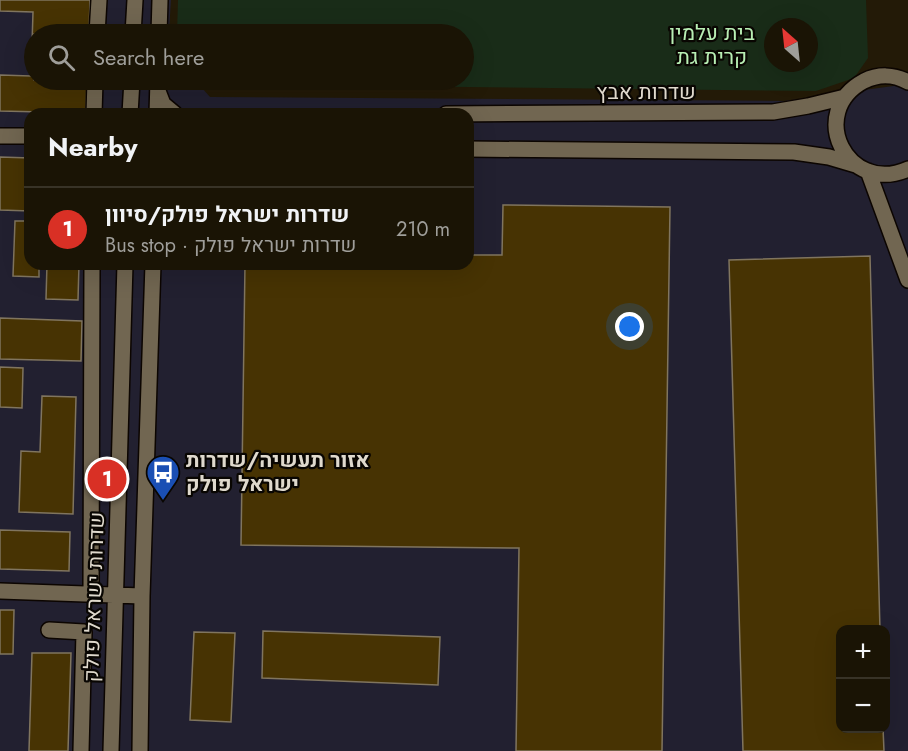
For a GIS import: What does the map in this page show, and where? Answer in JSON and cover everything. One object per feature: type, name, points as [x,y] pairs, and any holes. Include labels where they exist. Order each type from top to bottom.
[{"type":"street","points":[[98,24],[99,0]]},
{"type":"street","points":[[134,24],[135,0]]},
{"type":"street","points":[[159,24],[160,0]]},
{"type":"street","points":[[908,82],[885,75],[870,78],[856,85],[844,97],[835,126],[838,141],[845,155],[862,168],[908,280]]},
{"type":"street","points":[[94,108],[95,90]]},
{"type":"street","points":[[130,108],[131,90]]},
{"type":"street","points":[[156,108],[158,90]]},
{"type":"street","points":[[159,90],[163,104],[168,108]]},
{"type":"street","name":"שדרות אבץ","points":[[474,114],[773,112],[844,97]]},
{"type":"street","points":[[0,136],[24,136]]},
{"type":"street","points":[[474,149],[794,152],[829,157],[880,174],[894,174],[908,169]]},
{"type":"street","points":[[91,595],[92,270]]},
{"type":"street","name":"שדרות ישראל פולק","points":[[111,751],[125,270]]},
{"type":"street","points":[[140,751],[142,596],[153,270]]},
{"type":"street","points":[[0,591],[142,596]]},
{"type":"street","points":[[49,630],[84,632],[81,751]]},
{"type":"shaded area","points":[[0,0],[171,0],[169,24],[24,24],[24,90],[204,90],[210,97],[784,101],[908,84],[908,751],[0,751]]},
{"type":"green space","name":"בית עלמין קרית גת","points":[[178,0],[866,0],[868,58],[854,78],[816,91],[474,87],[474,24],[177,24]]},
{"type":"building","points":[[0,0],[90,0],[89,24],[33,24],[33,12],[0,11]]},
{"type":"building","points":[[0,75],[24,76],[24,90],[87,90],[86,108],[24,108],[24,112],[0,111]]},
{"type":"building","points":[[0,157],[24,158],[24,211],[0,210]]},
{"type":"building","points":[[503,205],[670,207],[662,751],[516,751],[519,548],[241,545],[245,270],[474,270],[474,255],[502,255]]},
{"type":"building","points":[[15,221],[24,221],[24,270],[39,270],[39,277],[13,276]]},
{"type":"building","points":[[870,256],[880,625],[836,625],[836,733],[883,733],[884,751],[743,751],[729,260]]},
{"type":"building","points":[[47,270],[79,270],[78,300],[46,299]]},
{"type":"building","points":[[0,318],[82,321],[81,361],[0,359]]},
{"type":"building","points":[[0,367],[23,368],[22,408],[0,407]]},
{"type":"building","points":[[42,396],[76,397],[73,514],[19,512],[21,451],[40,452]]},
{"type":"building","points":[[0,530],[70,532],[69,571],[0,569]]},
{"type":"building","points":[[0,610],[14,610],[13,654],[0,654]]},
{"type":"building","points":[[263,631],[440,637],[438,685],[262,678]]},
{"type":"building","points":[[194,632],[235,633],[231,722],[190,720]]},
{"type":"building","points":[[32,653],[71,653],[68,751],[29,751]]},
{"type":"place","name":"שדרות ישראל פולק/סיוון","points":[[107,479]]},
{"type":"place","name":"אזור תעשיה/שדרות ישראל פולק","points":[[163,501]]}]
